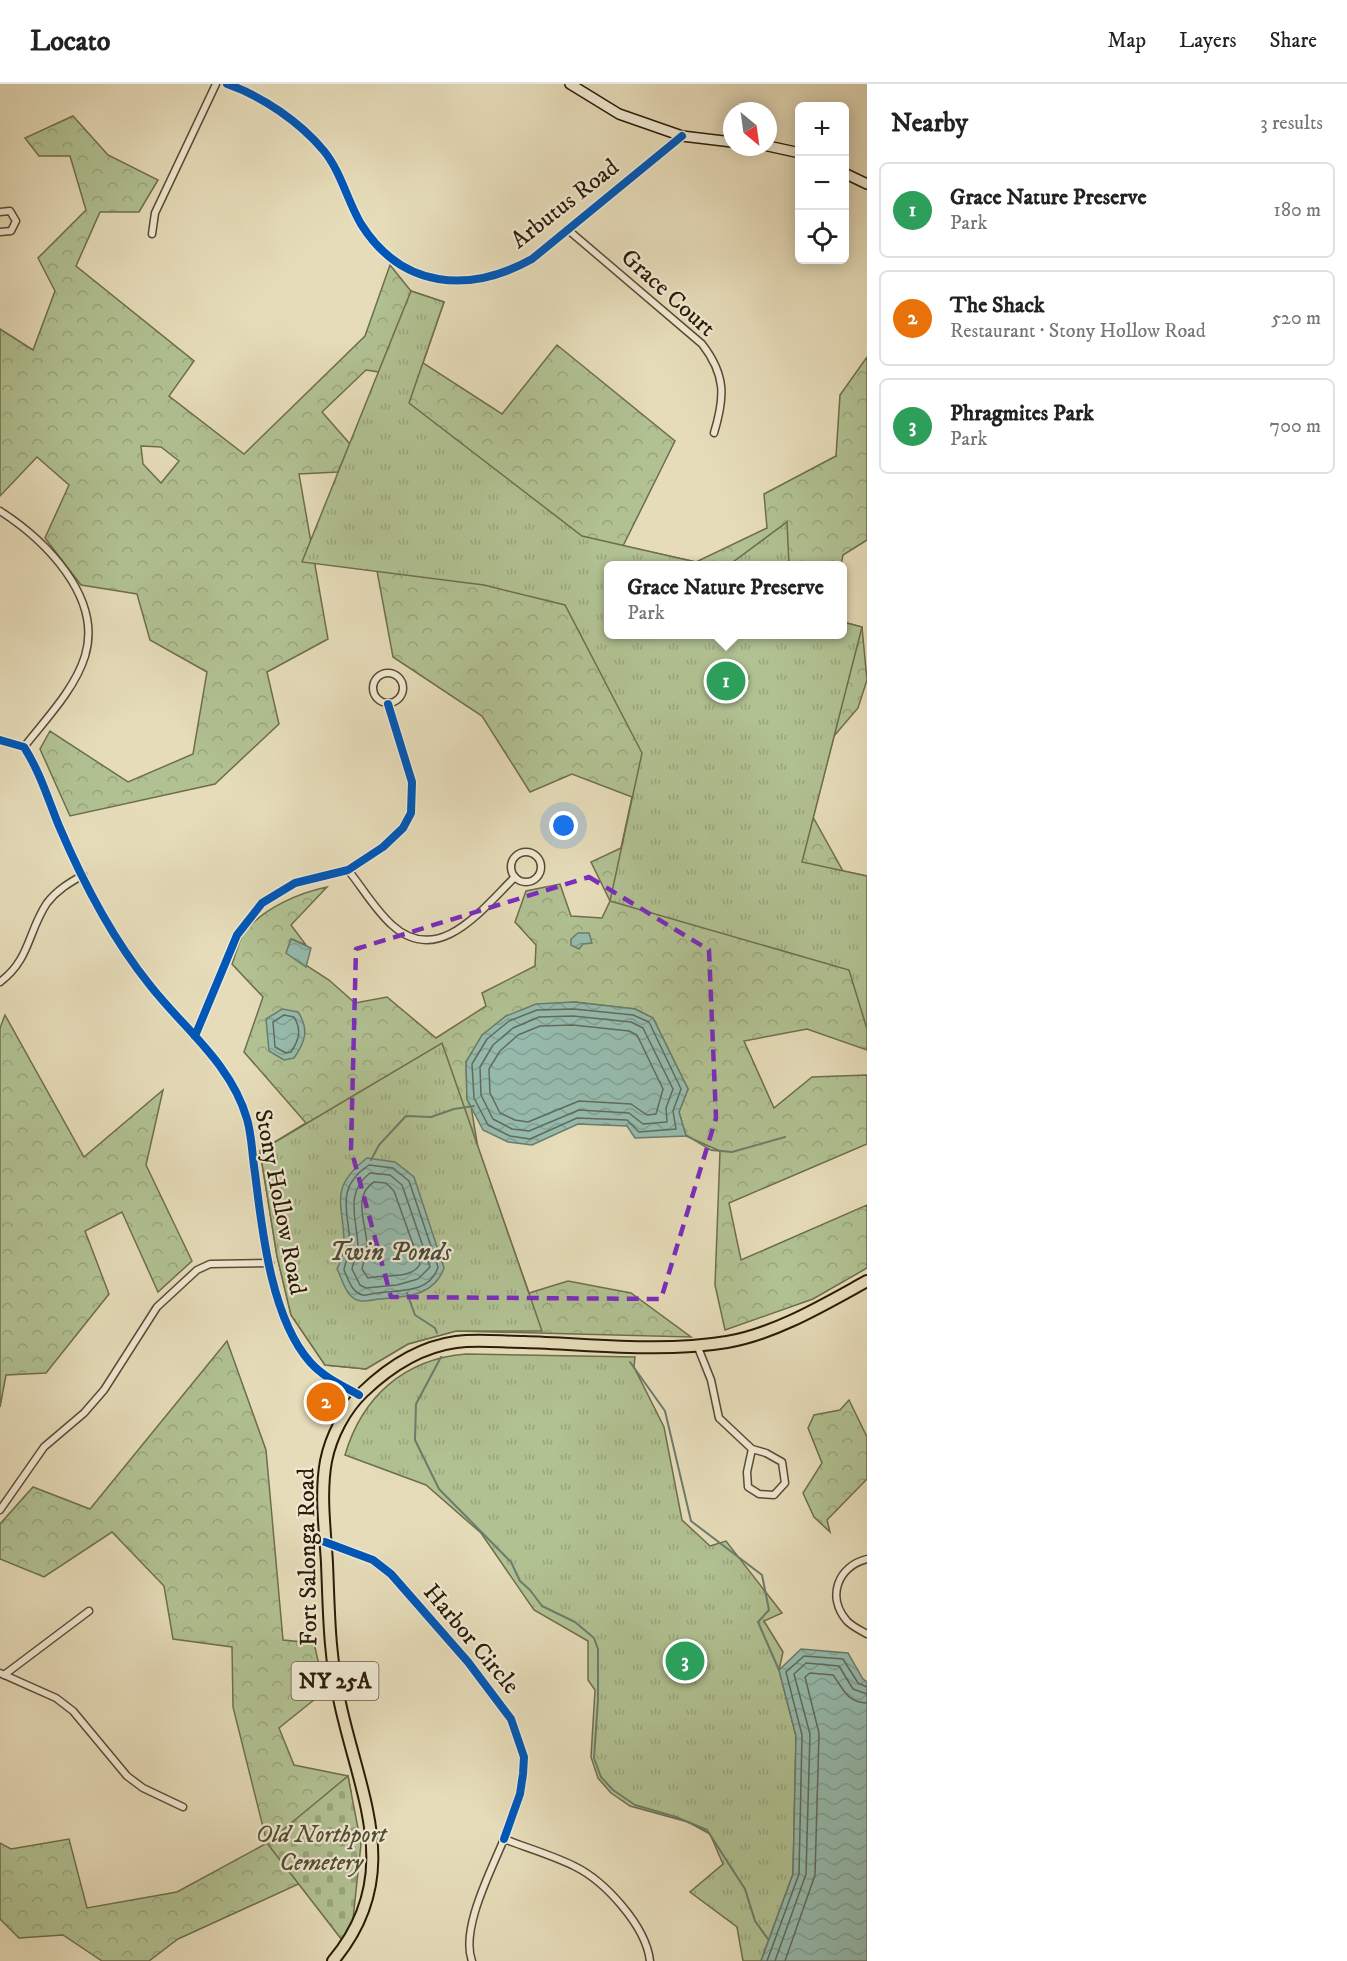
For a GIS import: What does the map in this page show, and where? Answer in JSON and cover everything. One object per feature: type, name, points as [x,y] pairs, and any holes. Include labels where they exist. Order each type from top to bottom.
[{"type":"main road","points":[[570,84],[619,114],[682,136],[723,141]]},
{"type":"main road","points":[[777,149],[795,152]]},
{"type":"main road","points":[[849,175],[867,184]]},
{"type":"main road","name":"Fort Salonga Road","points":[[334,1961],[362,1920],[372,1859],[371,1821],[347,1737],[330,1657],[323,1512],[326,1461],[335,1431],[359,1395],[387,1369],[412,1355],[456,1342],[607,1346],[698,1345],[730,1341],[804,1316],[867,1281]]},
{"type":"street","points":[[153,234],[155,213],[216,84]]},
{"type":"street","name":"Arbutus Road","points":[[227,84],[241,86],[295,124],[324,152],[338,171],[362,224],[380,249],[405,266],[433,279],[455,283],[479,281],[508,272],[532,259],[682,136]]},
{"type":"street","points":[[0,212],[10,211],[16,221],[11,231],[0,232]]},
{"type":"street","name":"Grace Court","points":[[567,230],[702,344],[714,360],[722,394],[721,410],[714,433]]},
{"type":"street","points":[[0,511],[25,530],[63,569],[82,602],[89,630],[85,657],[75,677],[24,747],[0,740]]},
{"type":"street","points":[[195,1036],[237,935],[262,903],[295,883],[348,870],[383,847],[403,828],[411,813],[412,782],[388,704],[377,699],[373,686],[381,675],[391,674],[400,678],[404,688],[397,701],[388,704]]},
{"type":"street","name":"Stony Hollow Road","points":[[24,747],[35,764],[59,827],[128,956],[237,1089],[248,1120],[270,1263],[282,1312],[292,1336],[311,1363],[337,1383],[359,1395]]},
{"type":"street","points":[[521,852],[536,855],[541,864],[536,878],[528,882],[515,877],[511,868],[513,858],[521,852]]},
{"type":"street","points":[[348,870],[391,924],[402,932],[429,940],[446,937],[459,931],[515,877]]},
{"type":"street","points":[[0,982],[19,963],[46,904],[62,887],[83,875]]},
{"type":"street","points":[[0,1510],[44,1447],[84,1413],[104,1390],[157,1307],[197,1270],[210,1264],[270,1263]]},
{"type":"street","points":[[698,1345],[711,1380],[719,1418],[753,1449],[782,1462],[785,1483],[774,1494],[759,1494],[748,1487],[747,1472],[753,1449]]},
{"type":"street","name":"Harbor Circle","points":[[325,1542],[373,1560],[390,1574],[468,1662],[512,1719],[524,1757],[520,1794],[473,1921],[469,1938],[472,1961]]},
{"type":"street","points":[[867,1559],[851,1564],[845,1569],[837,1587],[837,1596],[845,1619],[867,1634]]},
{"type":"street","points":[[2,1674],[89,1611]]},
{"type":"street","points":[[2,1674],[56,1698],[73,1712],[127,1776],[143,1788],[183,1807]]},
{"type":"street","points":[[504,1839],[574,1866],[591,1877],[635,1921],[645,1939],[650,1961]]},
{"type":"highlighted area","points":[[589,877],[709,950],[716,1118],[661,1299],[391,1297],[351,1149],[356,949]]},
{"type":"green space","points":[[73,116],[108,155],[158,180],[139,212],[100,212],[76,266],[194,361],[169,396],[244,454],[365,336],[390,265],[411,291],[444,302],[423,363],[502,414],[557,345],[675,441],[623,546],[691,561],[604,561],[604,639],[847,639],[847,623],[862,627],[867,680],[858,708],[834,736],[813,817],[843,871],[867,876],[867,1050],[807,1029],[744,1041],[774,1108],[812,1077],[867,1075],[867,1144],[729,1203],[741,1260],[867,1205],[867,1268],[813,1299],[725,1330],[715,1285],[720,1151],[686,1136],[679,1112],[688,1089],[653,1018],[635,1009],[574,1002],[506,1016],[483,1035],[466,1062],[467,1099],[471,1106],[478,1148],[529,1293],[568,1281],[631,1293],[691,1337],[456,1331],[408,1344],[366,1369],[325,1365],[291,1315],[277,1256],[260,1151],[306,1123],[244,1052],[263,997],[232,964],[241,937],[254,922],[273,908],[294,897],[327,887],[291,925],[306,945],[291,939],[287,953],[329,980],[355,1003],[387,997],[436,1038],[486,1006],[482,993],[535,966],[536,945],[515,922],[526,891],[560,884],[571,916],[602,918],[610,901],[591,862],[621,848],[632,797],[572,774],[530,792],[482,716],[393,657],[377,571],[464,446],[408,403],[379,372],[366,370],[322,412],[350,444],[338,472],[299,474],[328,639],[267,672],[279,724],[215,784],[70,816],[40,749],[50,731],[128,782],[193,754],[207,672],[150,640],[137,594],[81,585],[45,538],[69,485],[37,457],[0,496],[0,329],[33,350],[55,291],[38,258],[86,210],[70,156],[39,156],[25,138]],"holes":[[[141,446],[161,447],[179,461],[161,483],[143,464]]]},
{"type":"green space","points":[[411,291],[444,302],[409,403],[582,536],[691,561],[604,561],[604,639],[847,639],[847,623],[862,627],[802,862],[867,876],[867,1029],[849,970],[610,901],[642,753],[565,605],[484,585],[302,562]]},
{"type":"green space","points":[[867,357],[867,540],[843,555],[842,561],[698,561],[767,528],[764,494],[836,456],[840,395]]},
{"type":"green space","points":[[787,522],[789,561],[734,561]]},
{"type":"green space","points":[[5,1015],[84,1157],[163,1090],[146,1165],[192,1261],[158,1292],[122,1212],[85,1231],[109,1294],[46,1373],[6,1375],[0,1407],[0,1028]]},
{"type":"green space","points":[[442,1043],[542,1331],[456,1331],[408,1344],[366,1369],[325,1365],[291,1315],[277,1256],[260,1151]]},
{"type":"green space","points":[[227,1341],[266,1450],[283,1640],[314,1643],[325,1691],[279,1728],[294,1765],[348,1776],[351,1792],[303,1882],[178,1939],[149,1961],[102,1961],[63,1935],[19,1938],[0,1919],[0,1843],[11,1849],[69,1839],[87,1908],[177,1892],[267,1843],[233,1707],[232,1647],[173,1639],[164,1586],[112,1532],[44,1577],[0,1559],[0,1524],[33,1487],[90,1509]]},
{"type":"green space","points":[[466,1354],[635,1357],[634,1367],[664,1427],[682,1520],[710,1546],[726,1541],[782,1613],[764,1621],[783,1652],[779,1670],[796,1736],[793,1874],[761,1961],[743,1961],[737,1927],[690,1892],[723,1864],[710,1834],[688,1822],[630,1806],[611,1793],[598,1778],[591,1757],[595,1690],[588,1680],[588,1641],[534,1610],[481,1533],[426,1485],[345,1455],[362,1415],[389,1385],[405,1373],[423,1364],[444,1357]]},
{"type":"green space","points":[[849,1400],[867,1437],[867,1479],[827,1520],[830,1532],[814,1517],[803,1493],[822,1463],[808,1428],[814,1415],[840,1410]]},
{"type":"green space","name":"Old Northport Cemetery","points":[[348,1776],[361,1844],[353,1919],[342,1940],[267,1843]]},
{"type":"water","points":[[578,933],[589,933],[592,943],[583,944],[579,949],[571,945],[571,939]]},
{"type":"water","points":[[291,939],[311,948],[306,967],[286,953]]},
{"type":"water","points":[[574,1002],[635,1009],[653,1018],[688,1089],[679,1112],[686,1136],[635,1138],[627,1126],[578,1124],[532,1145],[508,1142],[483,1130],[467,1099],[466,1062],[482,1035],[506,1016],[536,1004]]},
{"type":"water","points":[[282,1009],[298,1012],[305,1030],[301,1046],[294,1058],[284,1060],[269,1051],[266,1019]]},
{"type":"water","name":"Twin Ponds","points":[[367,1158],[395,1162],[414,1177],[444,1268],[439,1277],[426,1290],[409,1296],[361,1301],[353,1298],[344,1286],[337,1269],[344,1249],[342,1189],[354,1169]]},
{"type":"water","points":[[801,1649],[848,1653],[867,1682],[867,1961],[761,1961],[793,1874],[796,1736],[779,1670]]},
{"type":"waterway","points":[[371,1160],[379,1145],[406,1116],[431,1117],[454,1109],[474,1106]]},
{"type":"waterway","points":[[686,1135],[711,1150],[732,1152],[785,1137]]},
{"type":"waterway","points":[[407,1293],[415,1315],[435,1328],[437,1333]]},
{"type":"waterway","points":[[441,1357],[416,1404],[415,1440],[439,1489],[511,1562],[520,1581],[542,1606],[575,1622],[594,1638],[598,1649],[598,1700],[594,1758],[601,1777],[613,1790],[635,1805],[676,1817],[707,1830],[745,1889],[755,1921],[768,1939]]},
{"type":"waterway","points":[[630,1362],[665,1411],[691,1521],[762,1575],[769,1610],[758,1622],[779,1670]]},
{"type":"cycle path","points":[[227,84],[254,95],[280,111],[304,130],[330,159],[361,224],[378,246],[396,262],[417,273],[438,279],[461,280],[484,277],[508,270],[532,259],[682,136]]},
{"type":"cycle path","points":[[195,1036],[237,935],[262,903],[295,883],[348,870],[383,847],[403,828],[411,813],[412,782],[388,704]]},
{"type":"cycle path","points":[[0,740],[24,747],[78,867],[110,928],[149,984],[205,1047],[230,1080],[240,1099],[249,1125],[265,1246],[277,1298],[286,1322],[297,1344],[310,1362],[333,1381],[359,1395]]},
{"type":"cycle path","points":[[325,1542],[373,1560],[391,1574],[468,1662],[511,1719],[524,1757],[520,1794],[504,1839]]},
{"type":"place","name":"Grace Nature Preserve","points":[[726,681]]},
{"type":"place","name":"The Shack","points":[[326,1402]]},
{"type":"place","name":"Phragmites Park","points":[[685,1661]]}]
